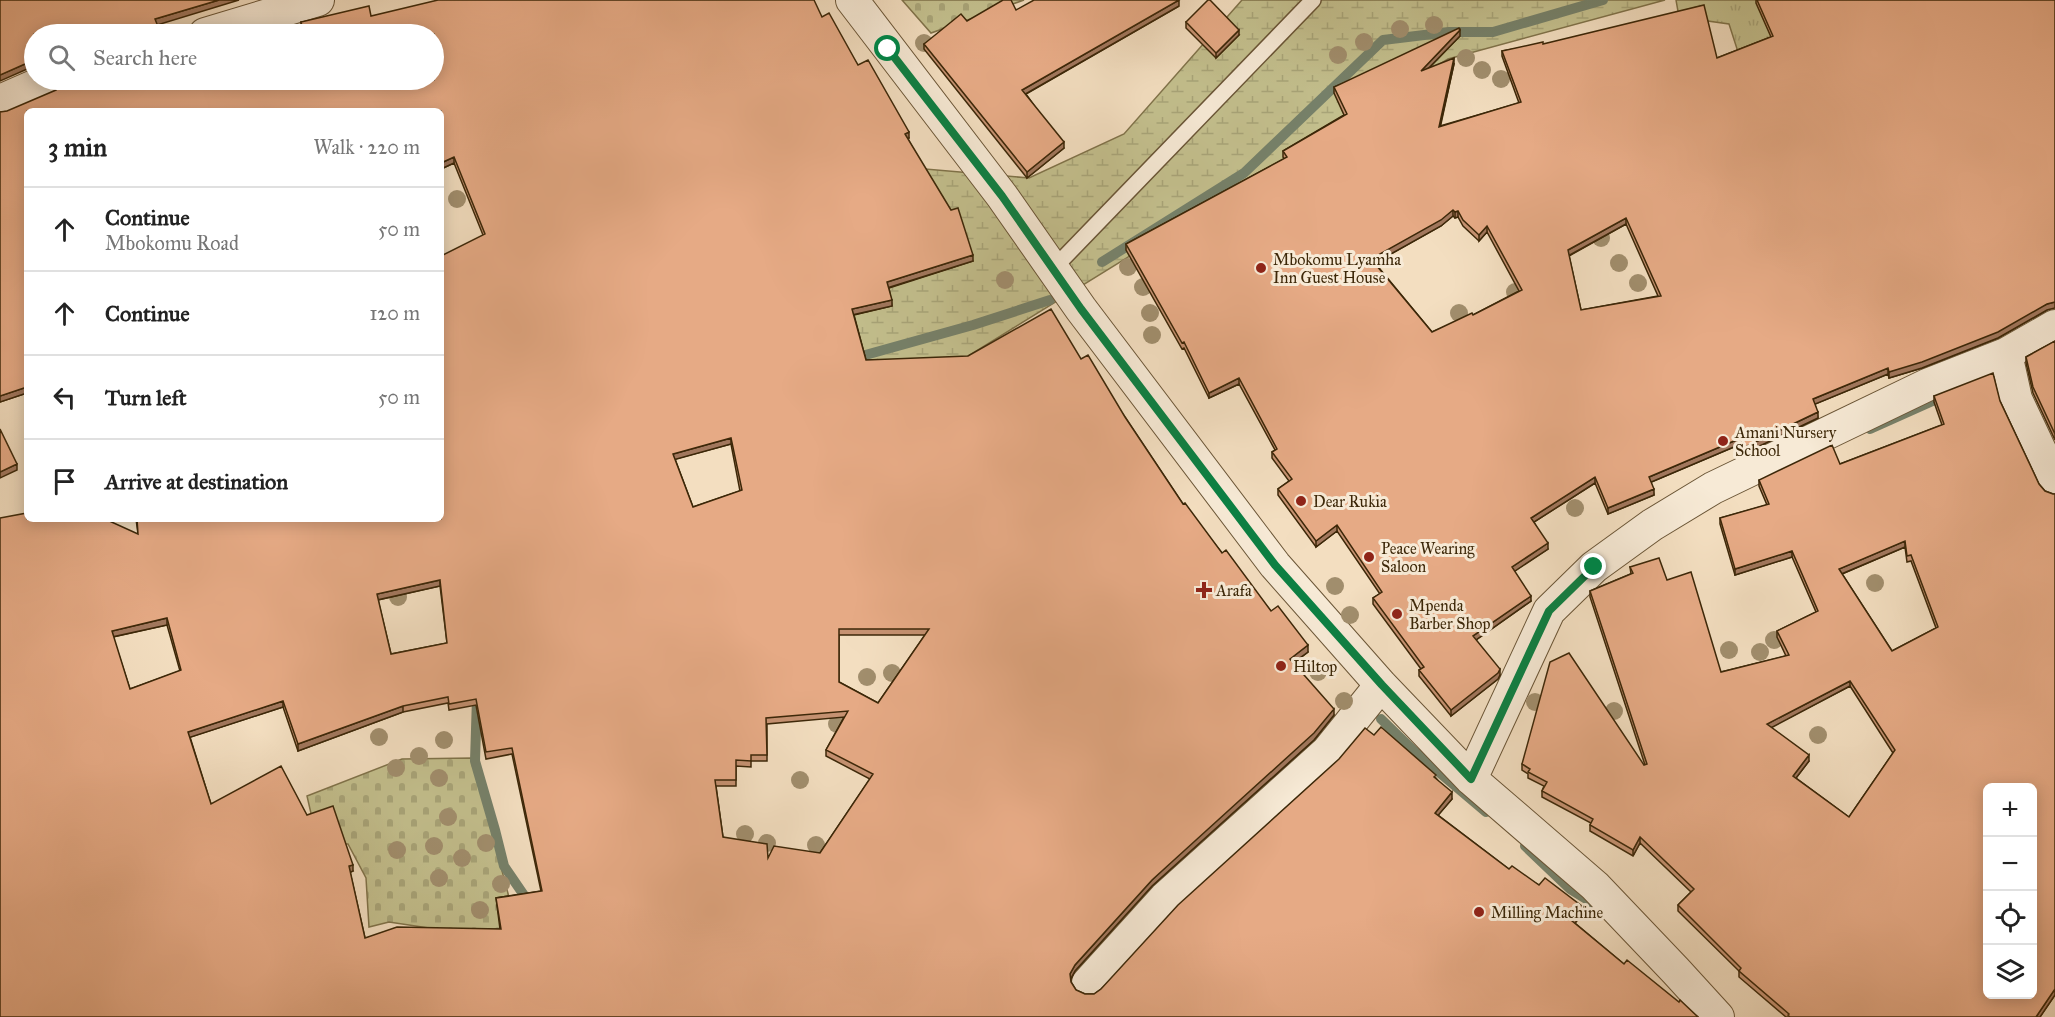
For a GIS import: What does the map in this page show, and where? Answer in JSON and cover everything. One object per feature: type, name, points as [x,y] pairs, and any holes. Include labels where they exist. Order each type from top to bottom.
[{"type":"street","points":[[236,24],[318,0]]},
{"type":"street","points":[[852,0],[1002,196],[1081,309],[1275,565],[1382,685],[1471,779],[1595,886],[1718,1017]]},
{"type":"street","points":[[0,101],[25,90]]},
{"type":"street","points":[[1471,779],[1549,611],[1594,567],[1652,525],[1713,488],[1927,385],[2006,354],[2055,326]]},
{"type":"street","points":[[2006,354],[2016,399],[2055,482]]},
{"type":"street","points":[[1088,983],[1166,898],[1327,752],[1382,685]]},
{"type":"lane","points":[[1053,269],[1313,0]]},
{"type":"green space","points":[[902,0],[1024,0],[931,33]]},
{"type":"green space","points":[[1242,0],[1665,0],[1448,59],[894,402],[444,326],[902,167],[1029,178],[1124,134]]},
{"type":"green space","points":[[1676,0],[1847,0],[1739,55],[1729,24],[1679,17]]},
{"type":"green space","points":[[472,758],[514,916],[486,942],[462,933],[389,922],[369,927],[366,878],[348,844],[318,844],[307,796],[402,759]]},
{"type":"building","points":[[0,0],[219,0],[155,19],[157,24],[24,24],[24,64],[0,75]]},
{"type":"building","points":[[438,0],[814,0],[822,17],[829,13],[858,65],[868,60],[909,132],[905,134],[951,210],[958,208],[973,255],[887,282],[892,300],[852,309],[866,360],[968,356],[1051,309],[1081,359],[1088,355],[1125,417],[1183,504],[1185,503],[1222,553],[1226,550],[1271,611],[1278,606],[1308,645],[1290,659],[1334,709],[1314,733],[1152,880],[1075,965],[1070,974],[1071,982],[1076,990],[1085,994],[1094,994],[1101,989],[1178,905],[1339,759],[1365,728],[1374,735],[1381,727],[1452,792],[1435,813],[1509,869],[1512,866],[1539,885],[1545,878],[1583,907],[1572,921],[1624,964],[1627,960],[1679,1002],[1680,1000],[1698,1017],[0,1017],[0,518],[24,514],[24,522],[112,522],[138,534],[137,522],[444,522],[444,254],[485,234],[454,157],[444,162],[444,108],[24,108],[24,388],[0,396],[0,112],[56,90],[444,90],[444,24],[302,24],[301,22],[369,6],[371,16]],"holes":[[[731,438],[742,490],[693,507],[673,454]],[[440,580],[447,643],[391,654],[377,594]],[[167,618],[181,670],[130,689],[112,631]],[[839,629],[929,629],[878,703],[839,682]],[[448,697],[449,704],[476,699],[486,752],[512,748],[542,891],[496,898],[501,929],[397,927],[365,938],[349,866],[353,865],[333,806],[307,815],[281,766],[211,804],[188,732],[283,701],[298,744],[403,706]],[[848,711],[826,750],[873,774],[820,853],[774,846],[768,858],[767,844],[723,837],[715,780],[736,780],[736,760],[751,761],[751,755],[767,755],[766,718]]]},
{"type":"building","points":[[1003,0],[1011,0],[1016,10],[1034,0],[1179,0],[1022,90],[1064,142],[1027,172],[924,44],[961,14],[967,21]]},
{"type":"building","points":[[1208,0],[1239,30],[1216,53],[1186,22]]},
{"type":"building","points":[[1757,0],[2055,0],[2055,302],[2047,304],[1998,332],[1922,362],[1889,372],[1888,368],[1813,399],[1818,412],[1745,447],[1741,438],[1649,477],[1654,489],[1608,508],[1595,477],[1531,518],[1548,543],[1512,567],[1531,596],[1473,636],[1500,669],[1451,710],[1419,670],[1424,667],[1373,598],[1382,592],[1337,525],[1316,541],[1278,489],[1292,479],[1272,452],[1277,449],[1239,378],[1209,393],[1184,342],[1182,343],[1126,244],[1287,157],[1283,151],[1347,114],[1334,87],[1459,28],[1460,30],[1421,71],[1454,58],[1439,127],[1521,102],[1502,51],[1543,42],[1543,44],[1704,5],[1717,58],[1773,36]],"holes":[[[1453,210],[1458,211],[1463,220],[1479,235],[1487,226],[1522,290],[1473,315],[1472,313],[1432,332],[1371,259],[1441,220]],[[1626,218],[1661,296],[1581,310],[1568,250]]]},
{"type":"building","points":[[2055,341],[2055,434],[2033,387],[2026,357]]},
{"type":"building","points":[[1993,373],[2000,401],[2039,484],[2045,491],[2055,494],[2055,989],[2036,1017],[1790,1017],[1739,971],[1741,968],[1678,905],[1694,889],[1640,837],[1633,850],[1590,825],[1593,819],[1542,791],[1547,782],[1528,772],[1530,769],[1522,764],[1550,662],[1569,653],[1644,765],[1647,764],[1590,591],[1633,573],[1630,567],[1659,558],[1667,580],[1691,572],[1721,672],[1789,655],[1777,631],[1818,611],[1792,551],[1735,569],[1720,518],[1769,504],[1759,480],[1832,445],[1840,464],[1944,424],[1934,396]],"holes":[[[1905,541],[1907,556],[1911,555],[1938,627],[1892,651],[1839,569]],[[1850,681],[1895,750],[1849,817],[1793,776],[1809,755],[1767,724]]]},
{"type":"building","points":[[0,429],[17,464],[0,472]]},
{"type":"waterway","points":[[1102,262],[1244,173],[1383,40],[1449,32],[1493,32],[1603,0]]},
{"type":"waterway","points":[[851,359],[973,325],[1050,300]]},
{"type":"waterway","points":[[1870,429],[1946,395]]},
{"type":"waterway","points":[[477,698],[475,761],[504,866],[530,904]]},
{"type":"waterway","points":[[1381,719],[1414,751],[1486,812]]},
{"type":"waterway","points":[[1525,846],[1570,889],[1596,905]]},
{"type":"place","name":"Mbokomu Lyamha Inn Guest House","points":[[1261,268]]},
{"type":"place","name":"Amani Nursery School","points":[[1723,441]]},
{"type":"place","name":"Dear Rukia","points":[[1301,501]]},
{"type":"place","name":"Peace Wearing Saloon","points":[[1369,557]]},
{"type":"place","name":"Arafa","points":[[1204,590]]},
{"type":"place","name":"Mpenda Barber Shop","points":[[1397,614]]},
{"type":"place","name":"Hiltop","points":[[1281,666]]},
{"type":"place","name":"Milling Machine","points":[[1479,912]]},
{"type":"route","points":[[888,49],[1002,196],[1081,309],[1275,565],[1382,685],[1471,779],[1549,611],[1594,567]]}]
